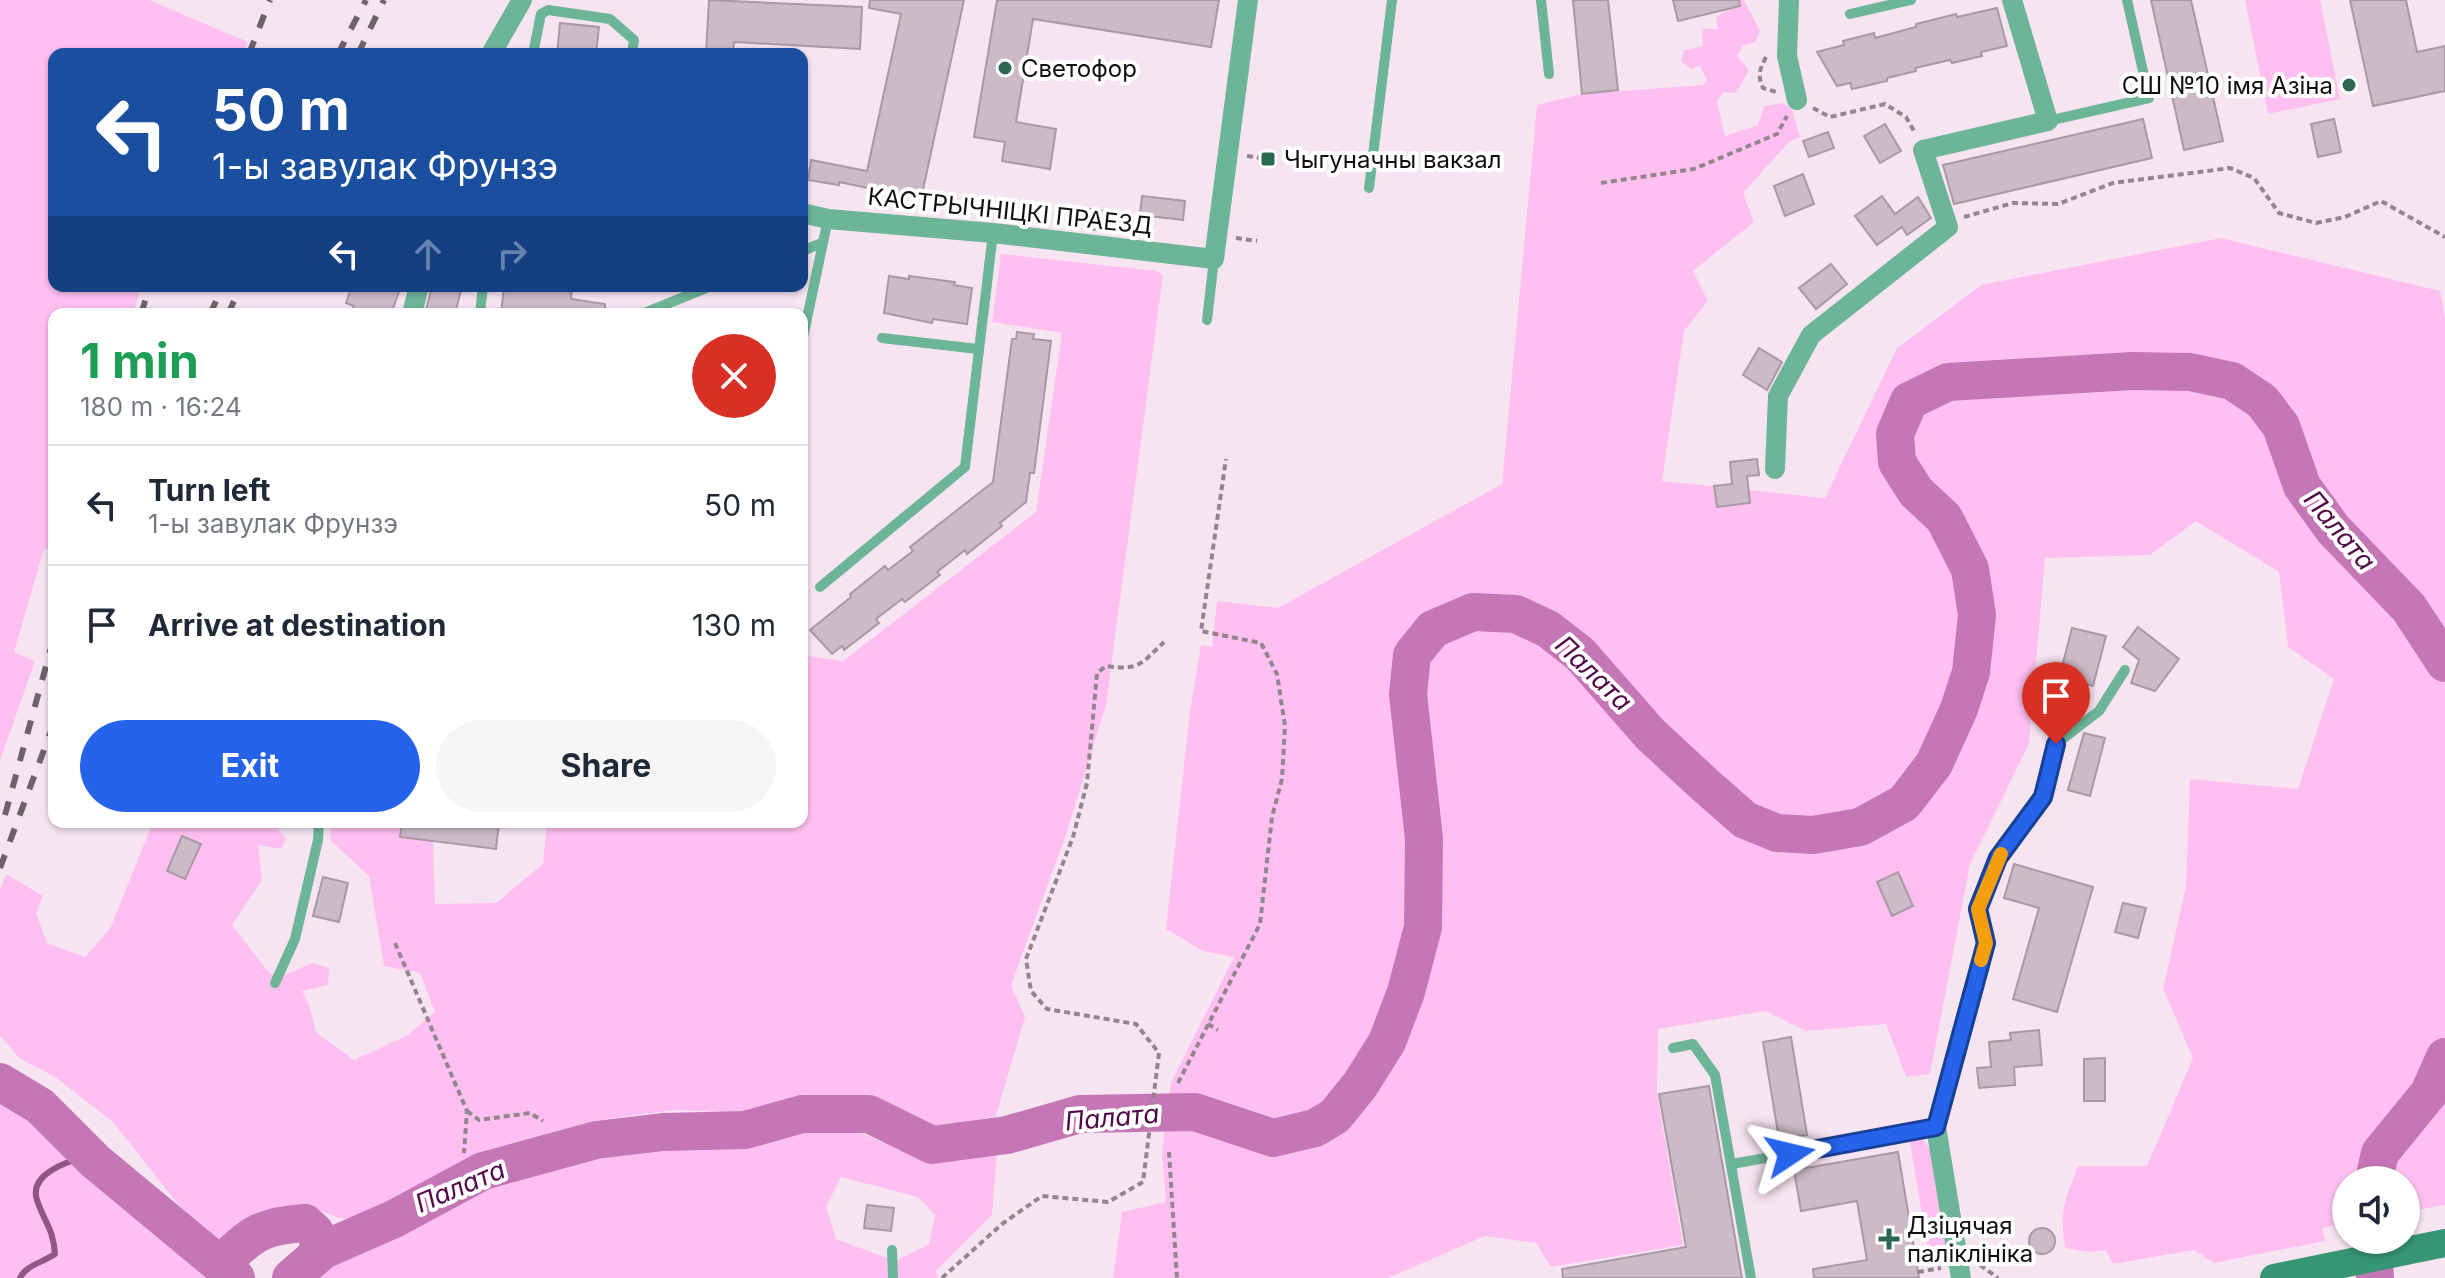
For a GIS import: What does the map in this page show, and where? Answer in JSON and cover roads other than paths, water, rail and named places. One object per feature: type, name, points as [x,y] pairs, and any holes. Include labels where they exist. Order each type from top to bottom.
[{"type":"main road","points":[[2274,1278],[2445,1243]]},
{"type":"street","points":[[494,48],[522,0]]},
{"type":"street","points":[[1214,259],[1248,0]]},
{"type":"street","points":[[1789,0],[1787,56],[1797,100]]},
{"type":"street","points":[[1775,469],[1778,396],[1811,335],[1948,227],[1923,150],[2048,121],[2012,0]]},
{"type":"street","name":"КАСТРЫЧНІЦКІ ПРАЕЗД","points":[[808,214],[828,219],[993,233],[1214,259]]},
{"type":"street","points":[[1961,1278],[1936,1127],[1986,943],[1978,909],[1998,858],[2043,797],[2056,744]]},
{"type":"lane","points":[[1369,188],[1392,0]]},
{"type":"lane","points":[[1541,0],[1549,74]]},
{"type":"lane","points":[[1850,14],[1911,0]]},
{"type":"lane","points":[[2048,121],[2149,98],[2127,0]]},
{"type":"lane","points":[[534,48],[541,14],[548,10],[610,19],[634,40],[633,48]]},
{"type":"lane","points":[[808,312],[828,219]]},
{"type":"lane","points":[[820,587],[965,467],[993,233]]},
{"type":"lane","points":[[808,249],[822,243]]},
{"type":"lane","points":[[1207,320],[1214,259]]},
{"type":"lane","points":[[657,308],[696,292]]},
{"type":"lane","points":[[882,338],[978,349]]},
{"type":"lane","points":[[2056,744],[2099,711],[2125,670]]},
{"type":"lane","points":[[275,983],[295,939],[319,828]]},
{"type":"lane","points":[[1673,1048],[1693,1044],[1715,1075],[1751,1278]]},
{"type":"lane","points":[[1732,1164],[1936,1127]]},
{"type":"lane","points":[[892,1250],[893,1278]]},
{"type":"waterway","name":"Палата","points":[[291,1278],[323,1250],[394,1219],[483,1171],[596,1140],[663,1132],[745,1130],[802,1114],[869,1114],[932,1145],[1007,1135],[1080,1114],[1195,1112],[1273,1138],[1315,1128],[1335,1116],[1360,1085],[1387,1042],[1406,992],[1423,927],[1424,839],[1408,694],[1412,655],[1433,629],[1473,612],[1516,614],[1548,629],[1580,654],[1650,734],[1704,784],[1745,820],[1777,833],[1813,835],[1860,827],[1904,803],[1934,764],[1959,709],[1971,672],[1977,615],[1970,569],[1944,518],[1916,492],[1897,462],[1895,434],[1909,401],[1948,382],[2132,371],[2190,372],[2232,381],[2262,401],[2281,426],[2302,486],[2333,529],[2409,608],[2445,663]]},
{"type":"waterway","name":"Палата","points":[[2377,1166],[2380,1153],[2429,1093],[2445,1057]]},
{"type":"waterway","name":"Палата","points":[[0,1082],[40,1106],[95,1161],[236,1278]]},
{"type":"waterway","points":[[20,1278],[30,1267],[55,1254],[50,1231],[37,1200],[39,1182],[52,1170],[89,1155]]},
{"type":"waterway","points":[[220,1265],[258,1234],[290,1224],[305,1223],[315,1232],[323,1250]]},
{"type":"waterway","name":"Палата","points":[[2374,1254],[2375,1278]]},
{"type":"railway","points":[[251,48],[270,0]]},
{"type":"railway","points":[[341,48],[366,0]]},
{"type":"railway","points":[[361,48],[384,0]]},
{"type":"railway","points":[[143,308],[148,292]]},
{"type":"railway","points":[[213,308],[220,292]]},
{"type":"railway","points":[[231,308],[238,292]]},
{"type":"railway","points":[[5,815],[48,659]]},
{"type":"railway","points":[[0,868],[48,739]]},
{"type":"place","name":"Светофор","points":[[1005,68]]},
{"type":"place","name":"СШ №10 імя Азіна","points":[[2349,85]]},
{"type":"place","name":"Чыгуначны вакзал","points":[[1268,159]]},
{"type":"place","name":"Дзіцячая паліклініка","points":[[1889,1239]]}]
